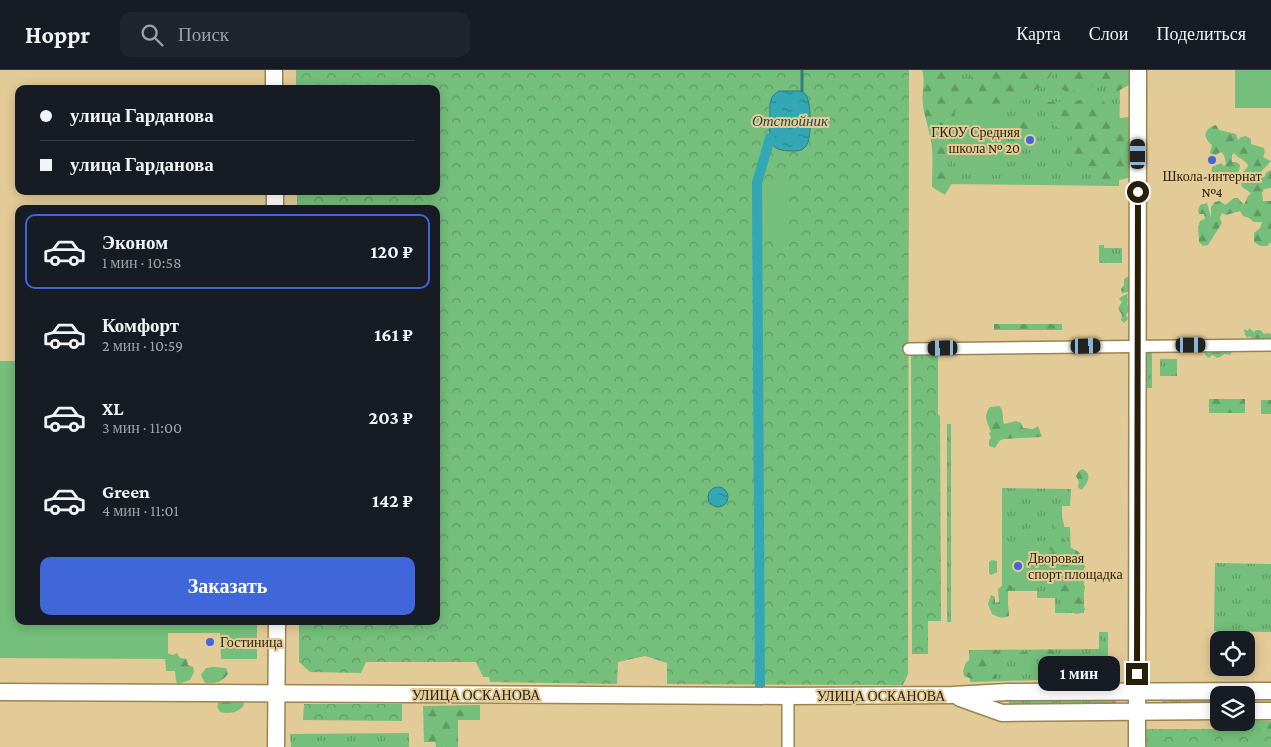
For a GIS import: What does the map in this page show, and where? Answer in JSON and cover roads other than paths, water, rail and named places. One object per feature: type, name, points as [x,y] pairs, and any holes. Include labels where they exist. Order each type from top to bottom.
[{"type":"street","points":[[274,70],[274,85]]},
{"type":"street","points":[[1137,747],[1138,70]]},
{"type":"street","points":[[909,349],[1271,345]]},
{"type":"street","points":[[276,747],[277,625]]},
{"type":"street","name":"УЛИЦА ОСКАНОВА","points":[[0,692],[788,696],[953,695],[1008,692],[1271,691]]},
{"type":"street","name":"УЛИЦА ОСКАНОВА","points":[[953,695],[1002,713],[1210,711]]},
{"type":"street","points":[[788,696],[788,747]]},
{"type":"street","points":[[1255,711],[1271,711]]},
{"type":"water","name":"Отстойник","points":[[779,91],[802,91],[806,94],[810,114],[810,130],[808,142],[803,149],[795,151],[778,149],[771,143],[770,102],[775,93]]},
{"type":"water","points":[[718,487],[725,490],[728,497],[725,504],[718,507],[711,504],[708,497],[711,490]]},
{"type":"waterway","points":[[802,70],[802,91]]},
{"type":"waterway","points":[[760,687],[757,183],[770,138]]},
{"type":"place","name":"ГКОУ Средняя школа № 20","points":[[1030,140]]},
{"type":"place","name":"Школа-интернат №4","points":[[1212,160]]},
{"type":"place","name":"Дворовая спорт площадка","points":[[1018,566]]},
{"type":"place","name":"Гостиница","points":[[210,642]]}]
